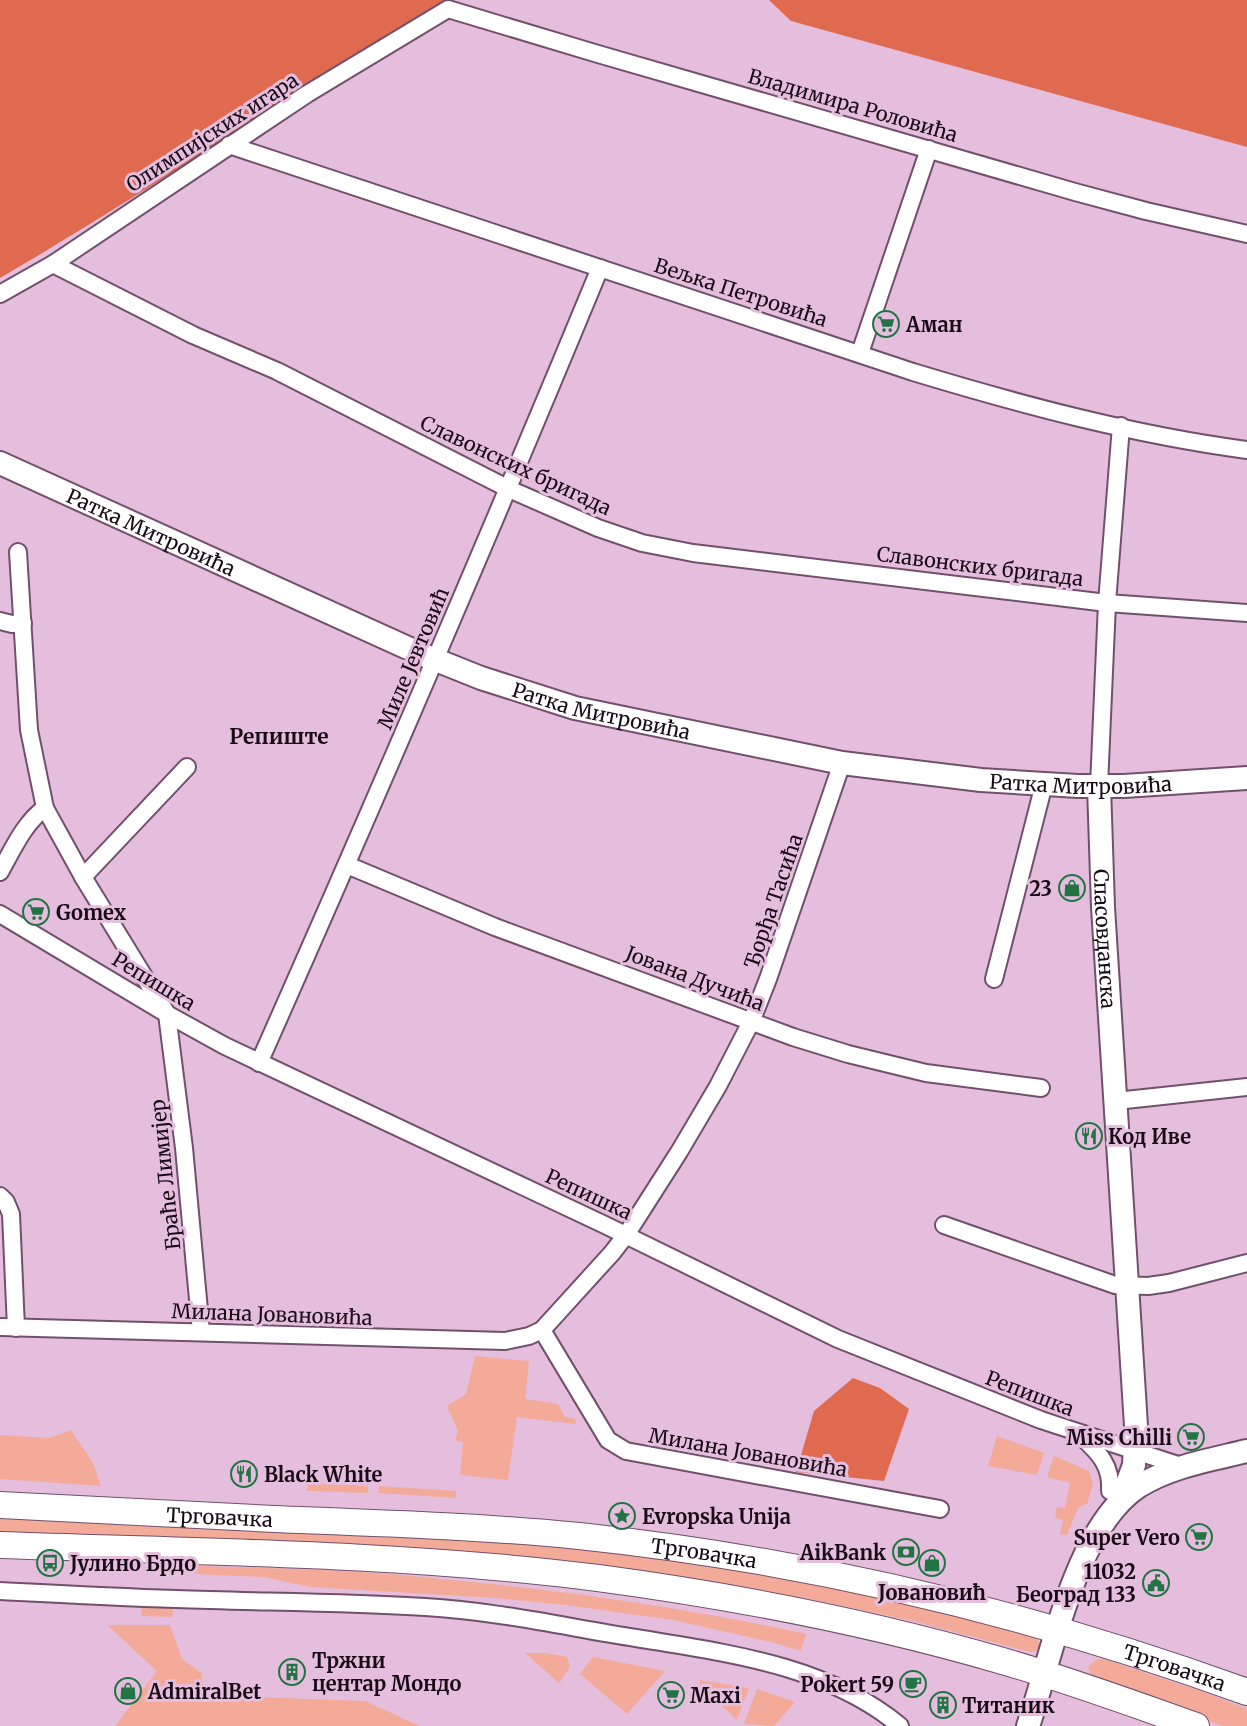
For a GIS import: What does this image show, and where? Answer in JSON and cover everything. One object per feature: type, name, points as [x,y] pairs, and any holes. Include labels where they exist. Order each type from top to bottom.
[{"type":"main road","name":"Трговачка","points":[[0,1505],[480,1528],[579,1536],[699,1551],[826,1573],[959,1602],[1059,1629],[1247,1692]]},
{"type":"main road","name":"Трговачка","points":[[0,1545],[333,1557],[481,1567],[600,1579],[708,1594],[870,1626],[958,1648],[1045,1674],[1196,1726]]},
{"type":"street","name":"Олимпијских игара","points":[[0,294],[53,264],[307,94],[448,9]]},
{"type":"street","name":"Владимира Роловића","points":[[448,9],[1146,211],[1247,234]]},
{"type":"street","name":"Вељка Петровића","points":[[229,145],[982,393],[1054,412],[1207,445],[1247,450]]},
{"type":"street","points":[[860,353],[929,149]]},
{"type":"street","name":"Славонских бригада","points":[[53,264],[193,335],[277,371],[509,489],[598,528],[642,543],[669,549],[1107,603],[1247,613]]},
{"type":"street","name":"Миле Јевтовић","points":[[259,1063],[509,489],[600,268]]},
{"type":"street","name":"Спасовданска","points":[[1121,426],[1107,603],[1099,786],[1104,907],[1136,1426],[1134,1452]]},
{"type":"street","name":"Ратка Митровића","points":[[2,472],[435,660],[481,678],[575,708],[842,763],[981,780],[1099,786],[1247,778]]},
{"type":"street","points":[[18,552],[29,729],[45,808],[82,877],[167,1014]]},
{"type":"street","points":[[0,621],[12,624],[23,623]]},
{"type":"street","name":"Ђорђа Тасића","points":[[626,1235],[718,1086],[751,1022],[794,908],[842,763]]},
{"type":"street","points":[[82,877],[187,767]]},
{"type":"street","points":[[994,979],[1044,784]]},
{"type":"street","points":[[0,872],[25,828],[45,808]]},
{"type":"street","name":"Јована Дучића","points":[[347,865],[495,927],[751,1022],[848,1054],[900,1068],[969,1080],[1041,1088]]},
{"type":"street","name":"Репишка","points":[[0,914],[167,1014],[259,1063],[626,1235],[847,1343],[1041,1420],[1181,1466]]},
{"type":"street","name":"Браће Лимијер","points":[[167,1014],[184,1148],[201,1332]]},
{"type":"street","points":[[1116,1101],[1247,1087]]},
{"type":"street","points":[[0,1196],[6,1202],[10,1214],[8,1328]]},
{"type":"street","points":[[944,1225],[1101,1281],[1127,1286],[1169,1283],[1247,1263]]},
{"type":"street","name":"Милана Јовановића","points":[[8,1328],[505,1341],[529,1336],[542,1330],[626,1235]]},
{"type":"street","name":"Милана Јовановића","points":[[542,1330],[608,1440],[626,1451],[940,1509]]},
{"type":"street","points":[[1078,1433],[1104,1462],[1116,1496]]},
{"type":"street","points":[[1116,1496],[1181,1466],[1247,1451]]},
{"type":"street","points":[[1028,1726],[1071,1592],[1116,1496],[1122,1465],[1134,1452]]},
{"type":"street","points":[[0,1591],[157,1599],[427,1607],[486,1614],[763,1662],[826,1682],[873,1707],[900,1726]]},
{"type":"shaded area","points":[[0,0],[453,0],[0,278]]},
{"type":"shaded area","points":[[769,0],[1247,0],[1247,147],[791,21]]},
{"type":"shaded area","points":[[475,1356],[529,1361],[525,1399],[558,1404],[565,1417],[575,1419],[576,1424],[517,1417],[508,1480],[460,1475],[463,1442],[455,1441],[458,1431],[447,1406],[466,1394]]},
{"type":"shaded area","points":[[853,1378],[880,1388],[909,1409],[884,1481],[796,1472],[814,1411]]},
{"type":"shaded area","points":[[71,1430],[93,1463],[101,1486],[0,1479],[0,1435],[50,1438]]},
{"type":"shaded area","points":[[997,1436],[1044,1453],[1037,1475],[988,1466]]},
{"type":"shaded area","points":[[1054,1456],[1089,1471],[1093,1484],[1087,1504],[1078,1508],[1067,1535],[1060,1534],[1063,1520],[1055,1518],[1057,1507],[1065,1508],[1070,1483],[1047,1477]]},
{"type":"shaded area","points":[[308,1483],[368,1486],[368,1493],[307,1491]]},
{"type":"shaded area","points":[[379,1486],[456,1491],[456,1498],[378,1493]]},
{"type":"shaded area","points":[[0,1515],[364,1531],[644,1554],[898,1598],[1035,1637],[1040,1644],[1037,1651],[1030,1652],[913,1621],[805,1598],[0,1534]]},
{"type":"shaded area","points":[[173,1565],[364,1572],[476,1582],[642,1603],[806,1634],[801,1651],[673,1620],[565,1605],[495,1598],[310,1587],[264,1577],[174,1573]]},
{"type":"shaded area","points":[[142,1603],[174,1606],[172,1617],[141,1616]]},
{"type":"shaded area","points":[[107,1625],[170,1625],[182,1659],[202,1673],[203,1695],[365,1701],[420,1726],[115,1726],[157,1671]]},
{"type":"shaded area","points":[[525,1653],[546,1653],[567,1657],[570,1667],[559,1683]]},
{"type":"shaded area","points":[[593,1657],[665,1671],[627,1714],[580,1674]]},
{"type":"shaded area","points":[[1103,1659],[1201,1691],[1247,1709],[1247,1726],[1223,1726],[1096,1680],[1088,1667],[1096,1660]]},
{"type":"shaded area","points":[[700,1680],[749,1688],[737,1720],[700,1686]]},
{"type":"shaded area","points":[[757,1689],[795,1702],[774,1726],[744,1724]]},
{"type":"place","name":"Аман","points":[[886,324]]},
{"type":"place","name":"23","points":[[1072,888]]},
{"type":"place","name":"Gomex","points":[[36,912]]},
{"type":"place","name":"Код Иве","points":[[1089,1136]]},
{"type":"place","name":"Miss Chilli","points":[[1191,1437]]},
{"type":"place","name":"Black White","points":[[244,1474]]},
{"type":"place","name":"Evropska Unija","points":[[622,1516]]},
{"type":"place","name":"Super Vero","points":[[1199,1537]]},
{"type":"place","name":"AikBank","points":[[906,1552]]},
{"type":"place","name":"Јулино Брдо","points":[[50,1563]]},
{"type":"place","name":"Јовановић","points":[[932,1563]]},
{"type":"place","name":"11032 Београд 133","points":[[1156,1583]]},
{"type":"place","name":"Тржни центар Мондо","points":[[292,1672]]},
{"type":"place","name":"Pokert 59","points":[[913,1684]]},
{"type":"place","name":"AdmiralBet","points":[[128,1691]]},
{"type":"place","name":"Maxi","points":[[671,1695]]},
{"type":"place","name":"Титаник","points":[[943,1705]]},
{"type":"district","name":"Репиште","points":[[279,736]]}]
